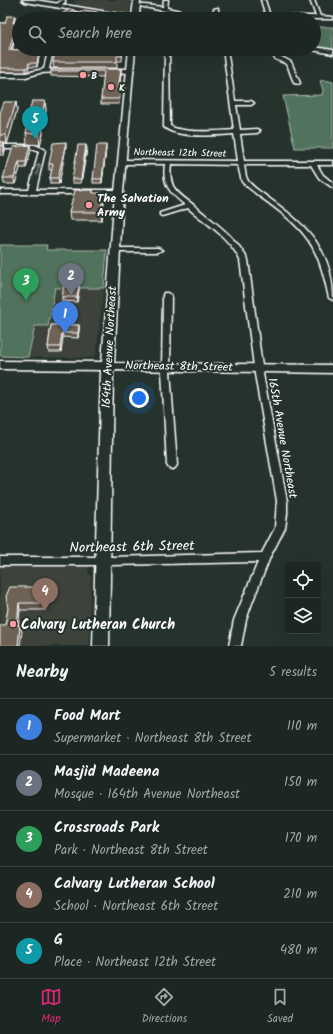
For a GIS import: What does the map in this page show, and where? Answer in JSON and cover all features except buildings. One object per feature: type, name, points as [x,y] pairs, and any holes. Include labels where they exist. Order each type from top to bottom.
[{"type":"street","points":[[25,0],[96,12]]},
{"type":"street","points":[[58,6],[63,2],[63,0]]},
{"type":"street","points":[[165,8],[166,0]]},
{"type":"street","points":[[263,0],[265,12]]},
{"type":"street","points":[[312,0],[316,12]]},
{"type":"street","points":[[136,3],[179,12]]},
{"type":"street","points":[[321,17],[333,18]]},
{"type":"street","points":[[321,50],[333,52]]},
{"type":"street","points":[[46,71],[49,56]]},
{"type":"street","name":"164th Avenue Northeast","points":[[100,646],[107,365],[119,192],[131,56]]},
{"type":"street","points":[[167,56],[167,127],[173,131],[238,133],[257,131]]},
{"type":"street","points":[[226,56],[244,181],[297,222],[315,244],[325,263],[333,298]]},
{"type":"street","points":[[276,56],[289,63],[296,83]]},
{"type":"street","points":[[0,75],[26,75],[46,71],[68,71]]},
{"type":"street","points":[[104,71],[130,71]]},
{"type":"street","points":[[232,103],[251,104]]},
{"type":"street","points":[[0,147],[40,148],[42,150],[32,192]]},
{"type":"street","name":"Northeast 12th Street","points":[[122,162],[333,163]]},
{"type":"street","points":[[162,214],[189,206],[169,183],[167,177],[168,162]]},
{"type":"street","points":[[313,163],[321,177],[333,186]]},
{"type":"street","points":[[0,192],[119,192]]},
{"type":"street","name":"165th Avenue Northeast","points":[[189,206],[228,236],[240,250],[246,270],[258,368],[282,501],[280,528],[264,557],[246,603],[240,620],[235,646]]},
{"type":"street","points":[[115,250],[158,250]]},
{"type":"street","points":[[167,296],[166,366],[172,465]]},
{"type":"street","name":"Northeast 8th Street","points":[[0,365],[107,365],[333,369]]},
{"type":"street","name":"Northeast 6th Street","points":[[0,561],[102,561],[264,557]]},
{"type":"shaded area","points":[[75,0],[131,0],[129,12],[108,12],[74,6]]},
{"type":"shaded area","points":[[55,288],[104,288],[96,354],[92,358],[28,357],[35,326],[48,326]]},
{"type":"shaded area","points":[[0,561],[89,562],[88,572],[91,576],[89,646],[0,646]]},
{"type":"green space","points":[[321,27],[333,27],[333,51],[321,48]]},
{"type":"green space","points":[[325,80],[333,82],[333,148],[295,148],[283,96],[322,95],[323,90],[320,81]]},
{"type":"green space","points":[[0,245],[47,245],[46,250],[107,250],[104,288],[55,288],[48,326],[35,326],[28,357],[0,356]]},
{"type":"place","name":"B","points":[[83,75]]},
{"type":"place","name":"K","points":[[111,87]]},
{"type":"place","name":"G","points":[[35,139]]},
{"type":"place","name":"The Salvation Army","points":[[89,205]]},
{"type":"place","name":"Masjid Madeena","points":[[71,296]]},
{"type":"place","name":"Crossroads Park","points":[[26,301]]},
{"type":"place","name":"Food Mart","points":[[65,334]]},
{"type":"place","name":"Calvary Lutheran School","points":[[45,611]]},
{"type":"place","name":"Calvary Lutheran Church","points":[[13,624]]}]
